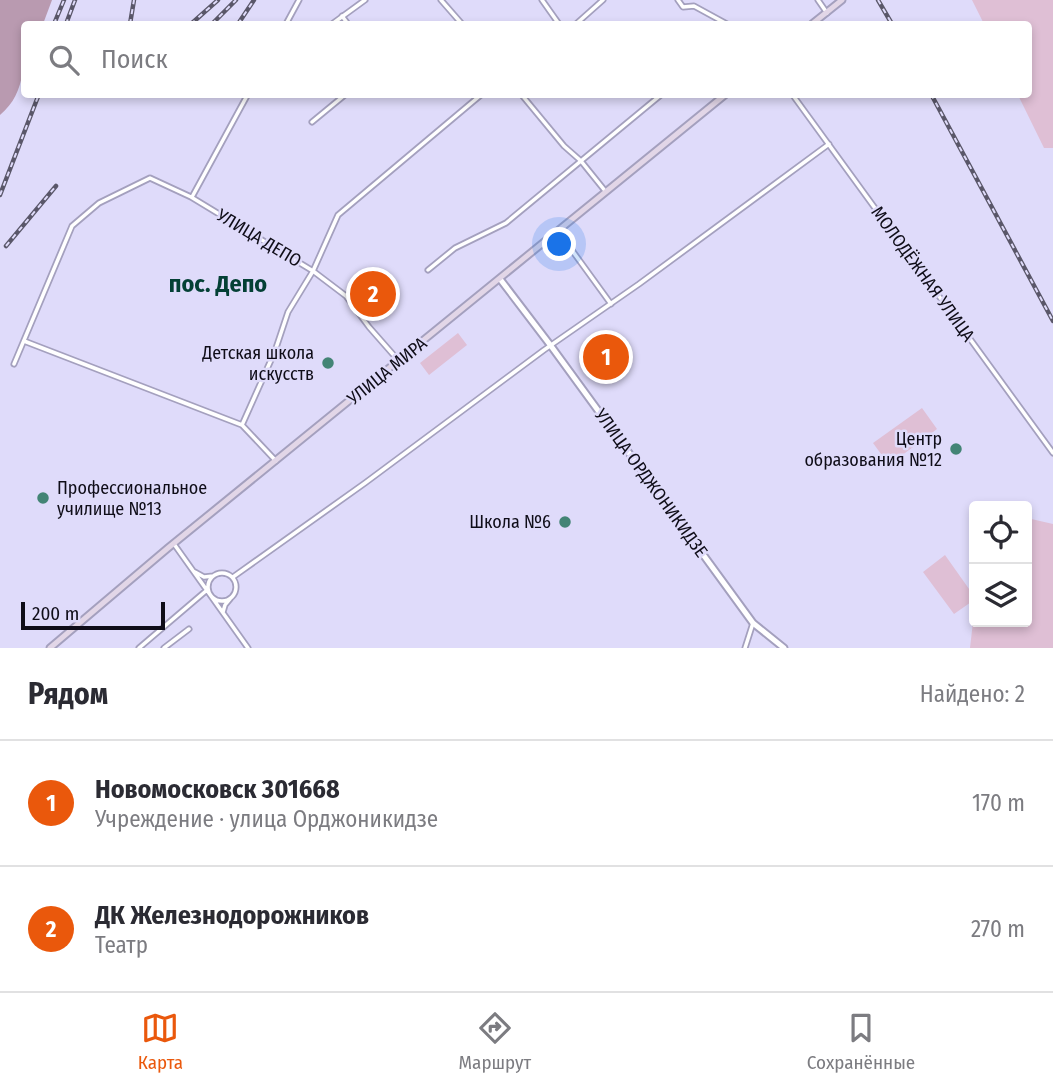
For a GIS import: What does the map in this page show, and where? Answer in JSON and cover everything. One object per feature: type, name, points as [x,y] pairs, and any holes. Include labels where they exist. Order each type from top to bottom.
[{"type":"main road","points":[[816,21],[842,0]]},
{"type":"main road","name":"УЛИЦА МИРА","points":[[50,648],[721,98]]},
{"type":"street","points":[[288,21],[299,0]]},
{"type":"street","points":[[336,21],[365,0]]},
{"type":"street","points":[[441,0],[459,21]]},
{"type":"street","points":[[542,0],[557,21]]},
{"type":"street","points":[[579,21],[603,0]]},
{"type":"street","points":[[678,0],[683,7],[694,6],[722,21]]},
{"type":"street","points":[[818,0],[827,13]]},
{"type":"street","points":[[342,16],[346,21]]},
{"type":"street","points":[[191,197],[246,98]]},
{"type":"street","points":[[312,122],[341,98]]},
{"type":"street","points":[[399,361],[346,296],[313,271],[338,215],[477,98]]},
{"type":"street","points":[[524,98],[606,192]]},
{"type":"street","points":[[428,270],[455,248],[506,223],[657,98]]},
{"type":"street","name":"МОЛОДЁЖНАЯ УЛИЦА","points":[[795,98],[1053,453]]},
{"type":"street","points":[[233,577],[829,144]]},
{"type":"street","name":"УЛИЦА ДЕПО","points":[[24,341],[72,226],[99,203],[150,178],[191,197],[313,271],[288,312],[275,351],[242,425]]},
{"type":"street","points":[[558,231],[611,304]]},
{"type":"street","name":"УЛИЦА ОРДЖОНИКИДЗЕ","points":[[500,279],[753,623],[783,648]]},
{"type":"street","points":[[14,364],[24,341],[242,425],[276,461]]},
{"type":"street","points":[[174,544],[248,648]]},
{"type":"street","points":[[194,572],[204,577],[225,573],[233,577],[236,589],[223,612]]},
{"type":"street","points":[[211,597],[208,585],[213,576]]},
{"type":"street","points":[[139,648],[207,590]]},
{"type":"street","points":[[211,597],[220,601],[231,598]]},
{"type":"street","points":[[745,648],[753,623]]},
{"type":"street","points":[[164,648],[189,629]]},
{"type":"shaded area","points":[[0,0],[52,0],[44,21],[21,21],[20,85],[16,96],[0,115]]},
{"type":"shaded area","points":[[972,0],[1053,0],[1053,148],[1044,148],[1019,98],[1032,98],[1032,21],[982,21]]},
{"type":"shaded area","points":[[458,333],[467,345],[429,375],[420,363]]},
{"type":"shaded area","points":[[922,408],[937,429],[889,465],[873,443]]},
{"type":"shaded area","points":[[1032,519],[1053,524],[1053,648],[970,648],[972,627],[1032,627]]},
{"type":"shaded area","points":[[945,555],[969,589],[969,604],[954,614],[923,572]]},
{"type":"railway","points":[[55,21],[64,0]]},
{"type":"railway","points":[[67,21],[75,0]]},
{"type":"railway","points":[[130,21],[134,0]]},
{"type":"railway","points":[[194,21],[218,0]]},
{"type":"railway","points":[[215,21],[236,0]]},
{"type":"railway","points":[[240,21],[254,0]]},
{"type":"railway","points":[[878,0],[890,21]]},
{"type":"railway","points":[[0,195],[37,98]]},
{"type":"railway","points":[[933,98],[1053,321]]},
{"type":"railway","points":[[6,246],[56,186]]},
{"type":"place","name":"ДК Железнодорожников","points":[[373,294]]},
{"type":"place","name":"Новомосковск 301668","points":[[606,357]]},
{"type":"place","name":"Детская школа искусств","points":[[328,363]]},
{"type":"place","name":"Центр образования №12","points":[[956,449]]},
{"type":"place","name":"Профессиональное училище №13","points":[[43,498]]},
{"type":"place","name":"Школа №6","points":[[565,522]]},
{"type":"district","name":"пос. Депо","points":[[218,284]]}]
